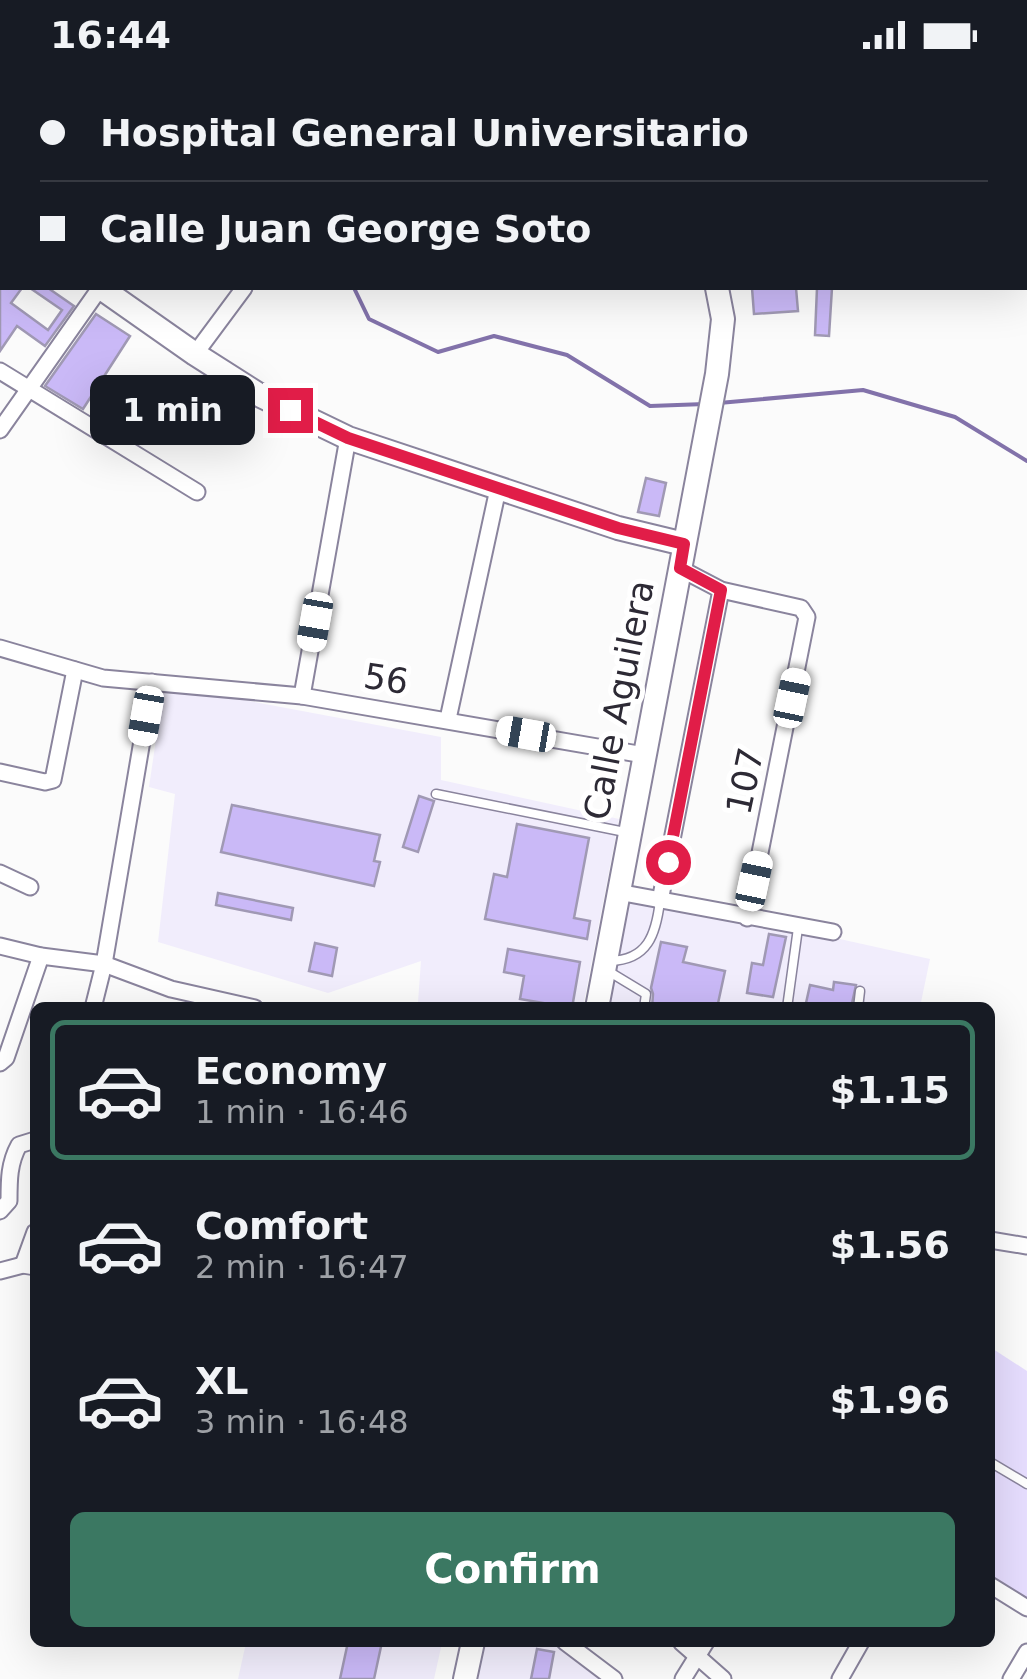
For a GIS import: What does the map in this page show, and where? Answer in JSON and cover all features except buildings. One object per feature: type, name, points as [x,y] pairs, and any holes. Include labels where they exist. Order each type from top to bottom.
[{"type":"main road","points":[[104,290],[261,396],[348,438],[618,528],[684,544]]},
{"type":"main road","name":"Calle Aguilera","points":[[598,1002],[717,374],[722,318],[717,290]]},
{"type":"main road","points":[[465,1679],[473,1647]]},
{"type":"street","points":[[0,430],[100,290]]},
{"type":"street","points":[[195,354],[243,290]]},
{"type":"street","points":[[0,371],[197,492]]},
{"type":"street","points":[[302,696],[348,438]]},
{"type":"street","points":[[448,719],[498,489]]},
{"type":"street","name":"107","points":[[680,568],[721,590],[796,606],[807,618],[747,918]]},
{"type":"street","points":[[660,901],[721,590]]},
{"type":"street","name":"56","points":[[0,648],[102,678],[302,696],[644,755]]},
{"type":"street","points":[[0,772],[45,782],[53,780],[75,670]]},
{"type":"street","points":[[94,1002],[152,682]]},
{"type":"street","points":[[0,874],[30,887]]},
{"type":"street","points":[[618,892],[834,932]]},
{"type":"street","points":[[0,946],[104,964],[171,989],[228,1002]]},
{"type":"street","points":[[0,1064],[6,1058],[41,956]]},
{"type":"street","points":[[0,1211],[9,1200],[8,1176],[13,1156],[20,1145],[30,1142]]},
{"type":"street","points":[[995,1241],[1027,1246]]},
{"type":"street","points":[[0,1271],[29,1266]]},
{"type":"street","points":[[995,1589],[1027,1608]]},
{"type":"street","points":[[572,1647],[614,1679]]},
{"type":"street","points":[[840,1679],[858,1647]]},
{"type":"street","points":[[683,1679],[702,1650],[723,1679]]},
{"type":"street","points":[[1011,1679],[1027,1652]]},
{"type":"lane","points":[[436,794],[629,833]]},
{"type":"lane","points":[[605,964],[644,950],[656,931],[660,901]]},
{"type":"lane","points":[[788,1002],[798,928]]},
{"type":"lane","points":[[605,964],[646,994],[645,1002]]},
{"type":"lane","points":[[859,1002],[860,991]]},
{"type":"lane","points":[[995,1465],[1027,1484]]},
{"type":"shaded area","points":[[164,685],[441,737],[441,780],[619,819],[584,1002],[418,1002],[421,961],[328,993],[158,942],[175,794],[149,787]]},
{"type":"shaded area","points":[[623,891],[930,959],[921,1002],[603,1002]]},
{"type":"shaded area","points":[[995,1350],[1027,1371],[1027,1598],[995,1577]]},
{"type":"shaded area","points":[[245,1647],[441,1647],[434,1679],[238,1679]]},
{"type":"shaded area","points":[[484,1647],[557,1647],[603,1679],[477,1679]]},
{"type":"waterway","points":[[355,290],[369,319],[438,352],[494,336],[567,355],[650,406],[705,404]]},
{"type":"waterway","points":[[719,403],[863,390],[955,417],[1027,461]]},
{"type":"route","points":[[290,410],[348,438],[618,528],[684,544],[680,568],[721,590],[668,862]]}]
